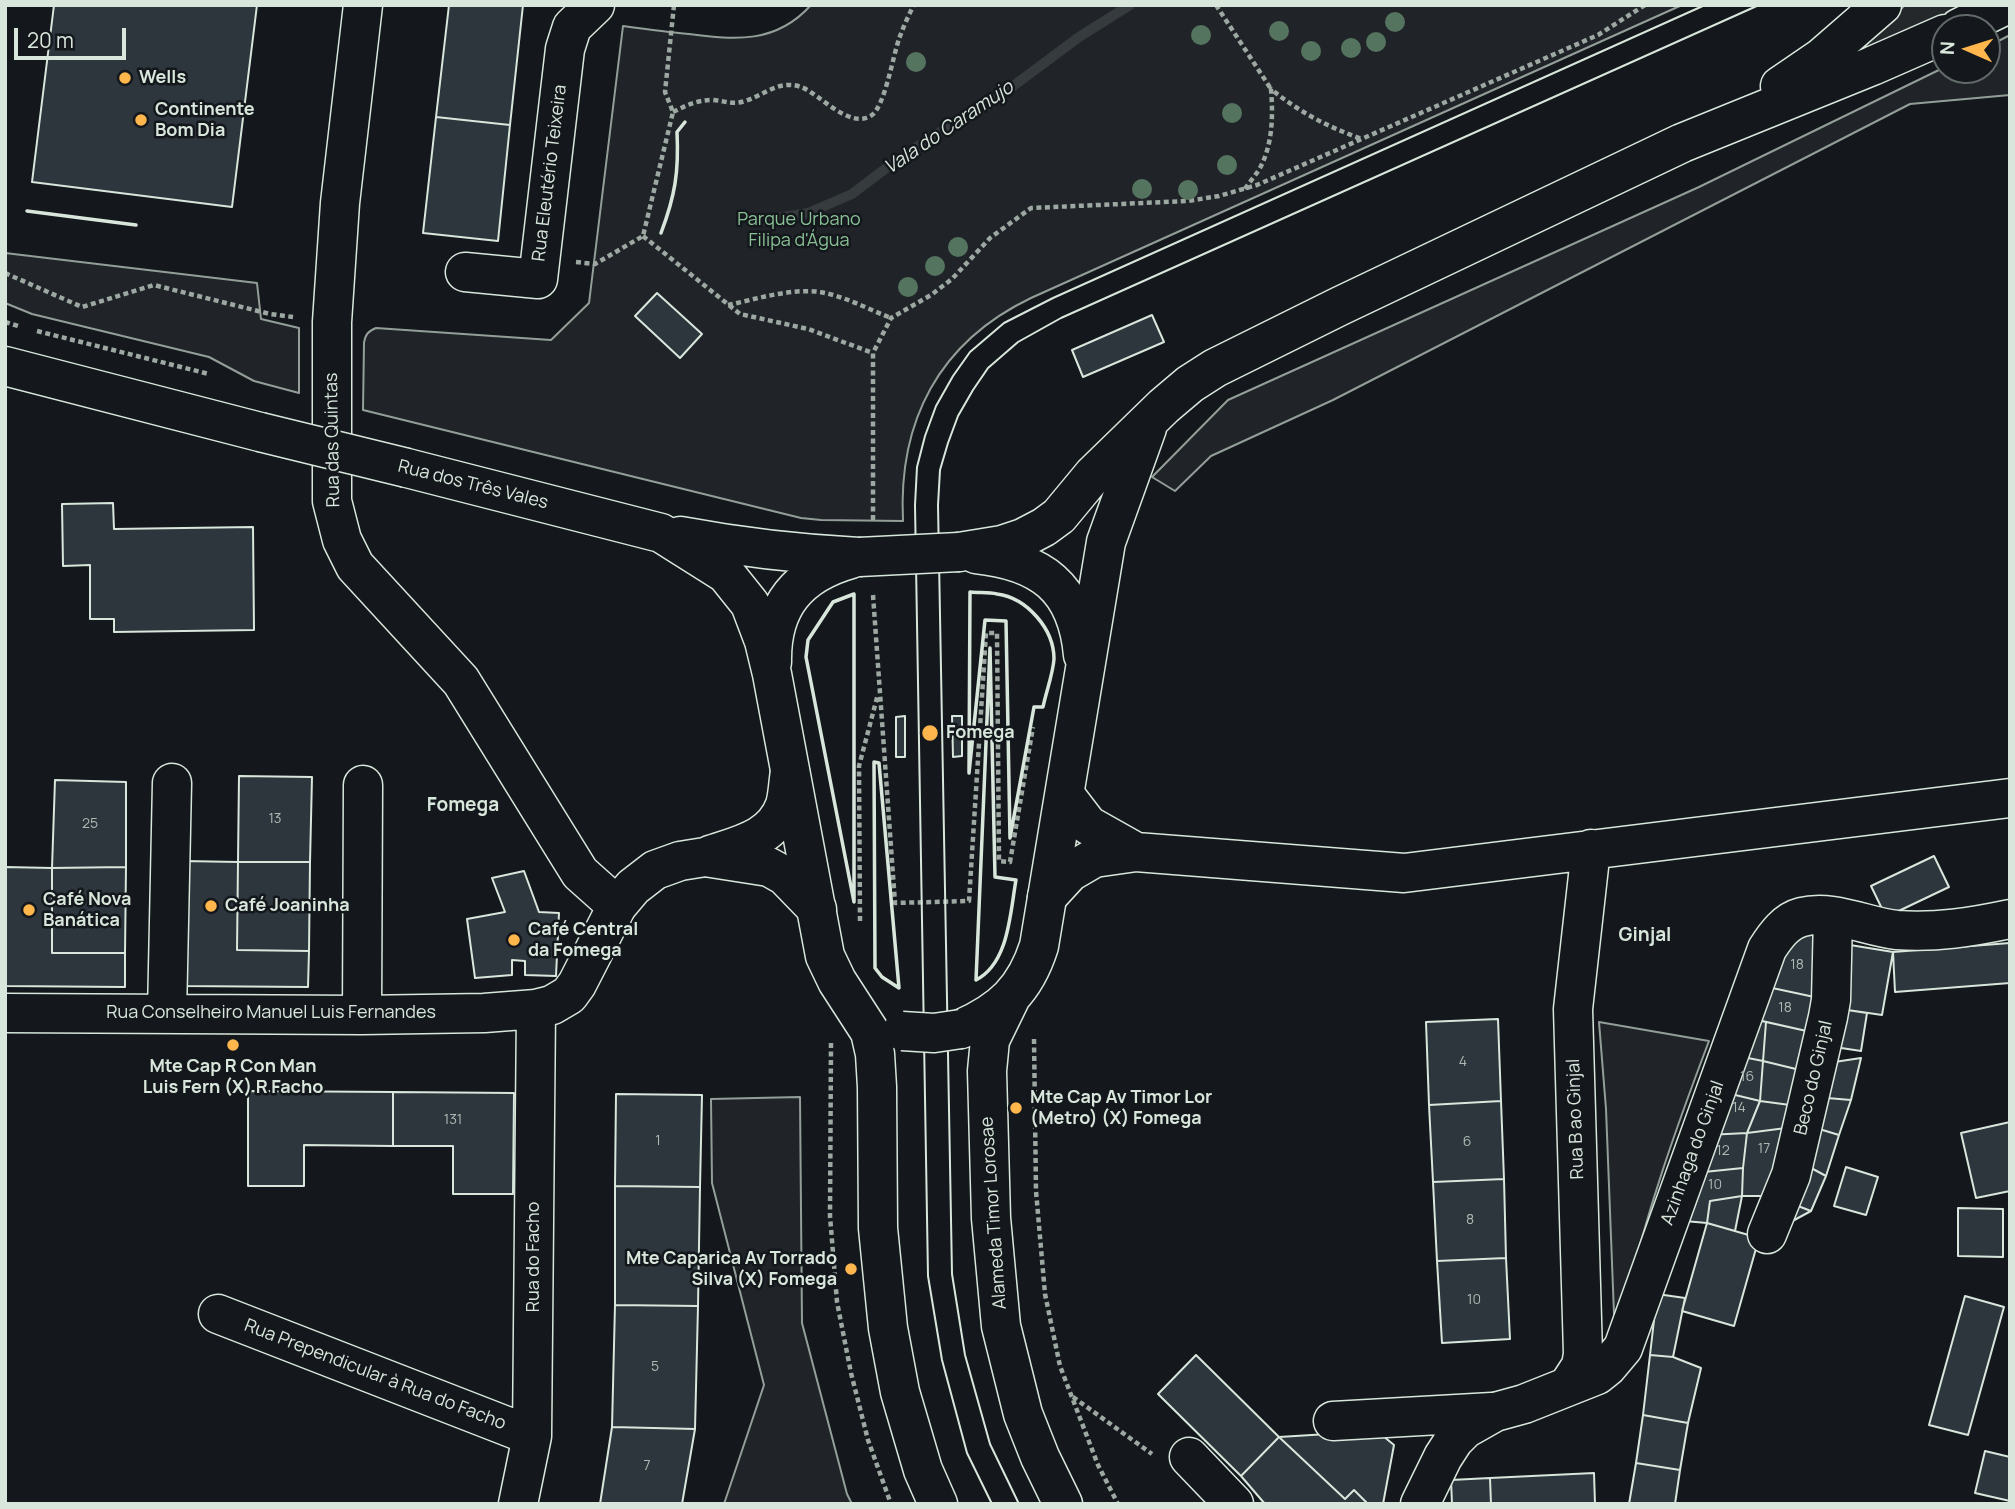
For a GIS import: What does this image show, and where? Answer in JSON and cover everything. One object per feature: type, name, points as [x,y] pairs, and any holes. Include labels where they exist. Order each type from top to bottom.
[{"type":"street","name":"Rua das Quintas","points":[[363,5],[340,203],[332,322],[332,501],[342,540],[355,566],[461,681],[580,873],[617,905]]},
{"type":"street","name":"Rua Eleutério Teixeira","points":[[465,272],[538,279],[565,49],[572,27],[595,5]]},
{"type":"street","points":[[1682,143],[1786,83],[1846,38],[1882,5]]},
{"type":"street","points":[[1988,14],[2006,5]]},
{"type":"street","points":[[958,552],[1002,545],[1044,527],[1059,516],[1093,475],[1190,384],[1215,368],[1682,143],[1931,40]]},
{"type":"street","name":"Rua dos Três Vales","points":[[5,366],[660,533],[726,574],[750,604],[764,640],[825,956],[836,981],[840,1015]]},
{"type":"street","points":[[840,1015],[878,1020],[902,1031],[934,1033],[961,1030],[985,1018],[1010,999],[1025,980],[1039,946],[1106,542],[1149,423]]},
{"type":"street","points":[[660,533],[738,547],[805,554],[866,544],[1000,557],[1022,563],[1047,577],[1064,595],[1074,612],[1081,638],[1084,678]]},
{"type":"street","points":[[772,674],[774,634],[786,601],[804,582],[866,544]]},
{"type":"street","points":[[705,857],[756,840],[771,827],[785,806],[790,772]]},
{"type":"street","points":[[167,1014],[172,783]]},
{"type":"street","points":[[362,1015],[363,785]]},
{"type":"street","points":[[1065,795],[1088,825],[1136,852]]},
{"type":"street","points":[[1047,897],[1070,872],[1094,858],[1136,852],[1404,873],[2010,797]]},
{"type":"street","name":"Rua B ao Ginjal","points":[[1568,1386],[1581,1366],[1583,1354],[1573,1009],[1591,849]]},
{"type":"street","points":[[705,857],[769,867],[785,876],[817,909]]},
{"type":"street","name":"Rua Conselheiro Manuel Luis Fernandes","points":[[5,1013],[362,1015],[484,1013],[536,1009],[552,1005],[569,995],[578,984],[617,905],[633,887],[655,870],[680,861],[705,857]]},
{"type":"street","name":"Azinhaga do Ginjal","points":[[1420,1504],[1443,1457],[1465,1429],[1495,1412],[1524,1404],[1597,1375],[1623,1348],[1767,949],[1775,935],[1798,917],[1812,915],[1895,930],[1928,932],[1965,929],[2010,919]]},
{"type":"street","name":"Beco do Ginjal","points":[[1767,1234],[1791,1175],[1828,1017],[1831,1000],[1833,917]]},
{"type":"street","name":"Alameda Timor Lorosae","points":[[1010,999],[990,1040],[987,1070],[990,1218],[1001,1326],[1023,1414],[1063,1504]]},
{"type":"street","name":"Rua do Facho","points":[[517,1504],[533,1436],[536,1009]]},
{"type":"street","points":[[840,1015],[870,1032],[875,1054],[878,1228],[888,1328],[904,1405],[923,1470],[938,1504]]},
{"type":"street","name":"Rua Prependicular à Rua do Facho","points":[[218,1314],[533,1436]]},
{"type":"street","points":[[1333,1421],[1495,1412]]},
{"type":"street","points":[[1189,1457],[1234,1504]]},
{"type":"path","points":[[540,257],[594,264],[643,236],[673,113],[665,92],[674,5]]},
{"type":"path","points":[[673,113],[693,102],[715,100],[734,104],[748,101],[764,91],[783,85],[800,86],[846,115],[860,118],[872,115],[881,103],[898,40],[914,5]]},
{"type":"path","points":[[1216,5],[1270,89],[1290,106],[1312,118],[1363,139]]},
{"type":"path","points":[[866,544],[873,353],[891,318],[931,295],[952,279],[990,238],[1031,208],[1188,201],[1244,190],[1598,35],[1645,5]]},
{"type":"path","points":[[1244,190],[1261,166],[1268,144],[1273,116],[1270,89]]},
{"type":"path","points":[[643,236],[740,314],[808,329],[873,353]]},
{"type":"path","points":[[5,273],[82,307],[154,285],[270,314],[332,322]]},
{"type":"path","points":[[728,305],[792,293],[820,292],[891,318]]},
{"type":"path","points":[[5,322],[209,374]]},
{"type":"path","points":[[873,594],[895,903],[969,901],[986,632],[997,633],[999,861],[1010,862],[1032,727]]},
{"type":"path","points":[[860,883],[859,766],[879,690]]},
{"type":"path","points":[[840,1015],[830,1216],[837,1302],[868,1440],[891,1504]]},
{"type":"path","points":[[1034,1030],[1036,1191],[1045,1294],[1060,1366],[1098,1465],[1118,1504]]},
{"type":"path","points":[[1071,1396],[1173,1469],[1189,1457]]},
{"type":"green space","name":"Parque Urbano Filipa d'Água","points":[[811,5],[1682,5],[1031,298],[999,316],[971,337],[931,388],[917,418],[908,450],[903,485],[903,521],[801,518],[363,410],[364,343],[367,334],[373,329],[551,340],[589,303],[623,26],[739,38],[769,33],[784,27]]},
{"type":"green space","points":[[2010,35],[2010,95],[1910,104],[1333,400],[1211,456],[1175,491],[1152,477],[1228,400],[1699,187],[1931,74],[1931,84],[2001,84],[2001,40]]},
{"type":"green space","points":[[5,253],[257,283],[261,319],[299,328],[299,393],[254,381],[209,357],[32,314],[5,303]]},
{"type":"green space","points":[[1599,1022],[1709,1041],[1662,1172],[1625,1305],[1614,1314],[1606,1109]]},
{"type":"green space","points":[[800,1097],[802,1323],[847,1494],[852,1504],[724,1504],[764,1385],[712,1183],[711,1099]]},
{"type":"shaded area","points":[[1905,5],[1972,5],[1951,14],[1931,14],[1931,22],[1868,49],[1865,45]]},
{"type":"building","name":"Continente Bom Dia","points":[[54,5],[257,5],[232,207],[32,182]]},
{"type":"building","points":[[449,5],[523,5],[510,125],[436,117]]},
{"type":"building","points":[[436,117],[510,125],[498,241],[423,233]]},
{"type":"building","points":[[657,293],[702,334],[680,358],[635,316]]},
{"type":"building","points":[[1152,315],[1164,342],[1083,377],[1072,350]]},
{"type":"building","points":[[113,503],[114,529],[253,527],[254,630],[114,632],[114,619],[90,619],[90,565],[63,566],[62,504]]},
{"type":"building","points":[[905,716],[905,757],[896,757],[896,717]]},
{"type":"building","points":[[952,716],[962,716],[962,756],[953,757]]},
{"type":"building","points":[[239,776],[312,777],[310,862],[238,862]]},
{"type":"building","points":[[55,780],[126,782],[126,867],[52,868]]},
{"type":"building","points":[[1934,856],[1949,887],[1886,917],[1871,886]]},
{"type":"building","name":"Café Joaninha","points":[[184,861],[238,862],[237,950],[309,951],[308,987],[183,986]]},
{"type":"building","points":[[238,862],[310,862],[309,951],[237,950]]},
{"type":"building","name":"Café Nova Banática","points":[[5,867],[52,868],[52,953],[125,953],[125,987],[5,986]]},
{"type":"building","points":[[126,867],[125,953],[52,953],[52,868]]},
{"type":"building","name":"Café Central da Fomega","points":[[524,871],[539,912],[559,913],[556,976],[525,975],[525,961],[512,960],[512,975],[475,978],[467,919],[505,912],[492,878]]},
{"type":"building","points":[[1806,928],[1825,942],[1819,998],[1763,986],[1780,944]]},
{"type":"building","points":[[2010,943],[2010,983],[1895,992],[1893,952]]},
{"type":"building","points":[[1844,944],[1893,952],[1882,1015],[1834,1008]]},
{"type":"building","points":[[1763,986],[1819,998],[1811,1032],[1749,1018]]},
{"type":"building","points":[[1834,1008],[1867,1013],[1861,1051],[1828,1046]]},
{"type":"building","points":[[1749,1018],[1766,1022],[1763,1061],[1738,1056]]},
{"type":"building","points":[[1498,1019],[1501,1101],[1429,1105],[1426,1022]]},
{"type":"building","points":[[1766,1022],[1811,1032],[1800,1070],[1763,1061]]},
{"type":"building","points":[[1738,1056],[1763,1061],[1760,1101],[1727,1093]]},
{"type":"building","points":[[1861,1058],[1851,1100],[1815,1097],[1821,1064]]},
{"type":"building","points":[[1763,1061],[1800,1070],[1790,1105],[1760,1101]]},
{"type":"building","points":[[248,1091],[393,1092],[393,1146],[304,1145],[304,1186],[248,1186]]},
{"type":"building","points":[[393,1092],[514,1093],[513,1194],[453,1194],[453,1146],[393,1146]]},
{"type":"building","points":[[1727,1093],[1760,1101],[1747,1133],[1707,1135]]},
{"type":"building","points":[[616,1094],[702,1095],[700,1187],[615,1186]]},
{"type":"building","points":[[1815,1097],[1851,1100],[1839,1135],[1806,1125]]},
{"type":"building","points":[[1501,1101],[1504,1179],[1433,1182],[1429,1105]]},
{"type":"building","points":[[1760,1101],[1790,1105],[1786,1128],[1747,1133]]},
{"type":"building","points":[[2010,1122],[2010,1191],[1976,1198],[1961,1133]]},
{"type":"building","points":[[1806,1125],[1839,1135],[1826,1176],[1800,1162]]},
{"type":"building","points":[[1786,1128],[1770,1196],[1742,1196],[1747,1133]]},
{"type":"building","points":[[1747,1133],[1743,1168],[1694,1173],[1707,1135]]},
{"type":"building","points":[[1800,1162],[1826,1176],[1811,1211],[1785,1201]]},
{"type":"building","points":[[1846,1167],[1878,1177],[1866,1215],[1834,1206]]},
{"type":"building","points":[[1743,1168],[1742,1196],[1710,1201],[1707,1223],[1673,1220],[1694,1173]]},
{"type":"building","points":[[1504,1179],[1506,1258],[1437,1261],[1433,1182]]},
{"type":"building","points":[[615,1186],[700,1187],[698,1306],[615,1305]]},
{"type":"building","points":[[1742,1196],[1735,1231],[1707,1223],[1710,1201]]},
{"type":"building","points":[[1785,1201],[1811,1211],[1774,1231]]},
{"type":"building","points":[[1958,1208],[2003,1209],[2003,1257],[1958,1256]]},
{"type":"building","points":[[1707,1223],[1759,1238],[1734,1326],[1682,1311]]},
{"type":"building","points":[[1506,1258],[1510,1339],[1442,1343],[1437,1261]]},
{"type":"building","points":[[1657,1294],[1685,1298],[1673,1357],[1650,1355]]},
{"type":"building","points":[[1965,1296],[2004,1307],[1968,1435],[1929,1425]]},
{"type":"building","points":[[615,1305],[698,1306],[695,1429],[612,1427]]},
{"type":"building","points":[[1196,1355],[1279,1437],[1241,1476],[1158,1394]]},
{"type":"building","points":[[1650,1355],[1673,1357],[1701,1368],[1688,1423],[1643,1415]]},
{"type":"building","points":[[1643,1415],[1688,1423],[1680,1470],[1636,1463]]},
{"type":"building","points":[[612,1427],[695,1429],[682,1504],[600,1504]]},
{"type":"building","points":[[1377,1431],[1394,1445],[1383,1504],[1368,1504],[1354,1490],[1345,1499],[1279,1437]]},
{"type":"building","points":[[1279,1437],[1345,1499],[1354,1490],[1368,1504],[1265,1504],[1241,1476]]},
{"type":"building","points":[[1985,1451],[2010,1457],[2010,1501],[1975,1493]]},
{"type":"building","points":[[1636,1463],[1680,1470],[1675,1504],[1629,1504]]},
{"type":"building","points":[[1594,1473],[1595,1504],[1491,1504],[1490,1478]]},
{"type":"building","points":[[1490,1478],[1491,1504],[1452,1504],[1451,1480]]},
{"type":"waterway","name":"Vala do Caramujo","points":[[755,222],[808,213],[852,194],[931,137],[985,107],[1079,37],[1130,5]]},
{"type":"tram line","points":[[992,1504],[967,1453],[942,1360],[928,1276],[915,505],[917,467],[936,406],[970,352],[1004,323],[1053,298],[1705,5]]},
{"type":"tram line","points":[[1019,1504],[990,1444],[965,1355],[952,1274],[938,505],[940,470],[958,416],[988,368],[1018,342],[1061,318],[1759,5]]},
{"type":"wall","points":[[661,233],[675,184],[677,132],[685,122]]},
{"type":"wall","points":[[27,211],[136,225]]},
{"type":"wall","points":[[970,592],[994,593],[1028,608],[1044,626],[1053,648],[1053,665],[1043,707],[1034,707],[1010,838],[1006,621],[985,620],[969,773],[970,592]]},
{"type":"wall","points":[[854,594],[854,902],[806,657],[808,640],[833,602],[854,594]]},
{"type":"wall","points":[[990,648],[995,877],[1016,880],[1002,950],[987,972],[976,980],[990,648]]},
{"type":"wall","points":[[874,762],[879,763],[899,988],[882,977],[875,968],[874,762]]},
{"type":"place","name":"Wells","points":[[125,78]]},
{"type":"place","name":"Continente Bom Dia","points":[[141,120]]},
{"type":"place","name":"Fomega","points":[[930,733]]},
{"type":"place","name":"Café Joaninha","points":[[211,906]]},
{"type":"place","name":"Café Nova Banática","points":[[29,910]]},
{"type":"place","name":"Café Central da Fomega","points":[[514,940]]},
{"type":"place","name":"Mte Cap R Con Man Luis Fern (X) R Facho","points":[[233,1045]]},
{"type":"place","name":"Mte Cap Av Timor Lor (Metro) (X) Fomega","points":[[1016,1108]]},
{"type":"place","name":"Mte Caparica Av Torrado Silva (X) Fomega","points":[[851,1269]]},
{"type":"district","name":"Fomega","points":[[463,806]]},
{"type":"district","name":"Ginjal","points":[[1645,936]]}]
